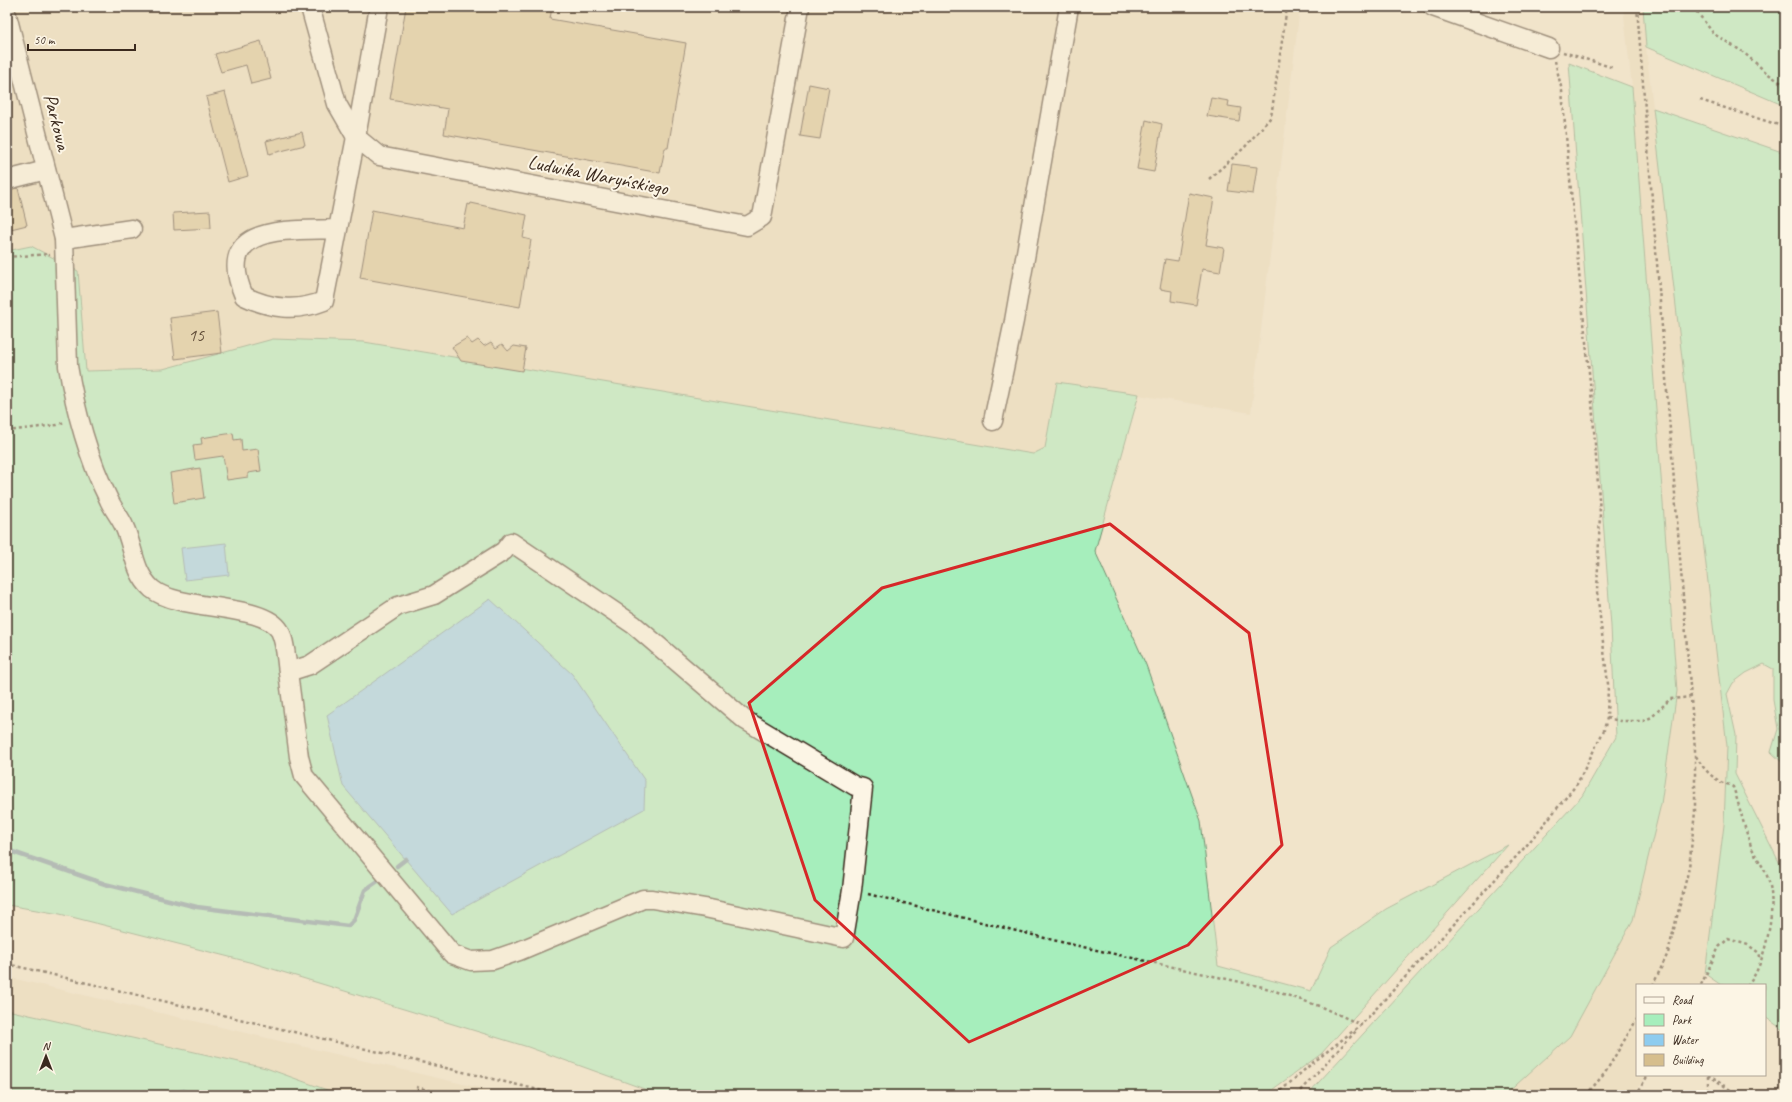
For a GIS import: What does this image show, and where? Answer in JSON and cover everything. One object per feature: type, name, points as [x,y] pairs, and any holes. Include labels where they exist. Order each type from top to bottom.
[{"type":"street","name":"Ludwika Waryńskiego","points":[[310,7],[337,104],[356,137],[379,156],[747,226],[762,217],[800,7]]},
{"type":"street","points":[[338,229],[280,231],[262,234],[246,243],[238,256],[236,265],[238,281],[244,296],[259,303],[290,309],[309,307],[324,302],[356,137],[379,7]]},
{"type":"street","points":[[993,421],[1014,321],[1069,7]]},
{"type":"street","points":[[1433,7],[1549,48]]},
{"type":"street","name":"Parkowa","points":[[7,15],[64,246],[68,366],[80,417],[93,460],[108,499],[124,526],[138,570],[152,589],[166,596],[252,614],[269,620],[279,629],[284,640],[299,757],[304,776],[452,954],[479,961],[493,960],[519,951],[643,899],[652,899],[704,908],[844,938],[852,890]]},
{"type":"street","points":[[7,180],[46,170]]},
{"type":"street","points":[[64,246],[132,229]]},
{"type":"street","points":[[288,672],[310,665],[398,606],[434,595],[504,551],[510,542],[634,625],[745,720],[855,786],[863,788],[852,890]]},
{"type":"path","points":[[1209,180],[1244,148],[1271,117],[1287,7]]},
{"type":"path","points":[[1638,7],[1692,697],[1695,755],[1695,812],[1689,868],[1668,953],[1653,984]]},
{"type":"path","points":[[1693,7],[1714,34],[1742,52],[1785,86]]},
{"type":"path","points":[[1549,48],[1614,68]]},
{"type":"path","points":[[1296,1095],[1526,846],[1577,784],[1604,730],[1607,718],[1608,684],[1597,592],[1600,513],[1592,402],[1562,91],[1558,67],[1549,48]]},
{"type":"path","points":[[1785,77],[1785,86]]},
{"type":"path","points":[[1700,100],[1785,127]]},
{"type":"path","points":[[7,257],[38,254],[64,246]]},
{"type":"path","points":[[7,432],[57,425],[80,417]]},
{"type":"path","points":[[1607,718],[1620,721],[1643,720],[1652,717],[1670,699],[1692,697]]},
{"type":"path","points":[[1695,755],[1700,764],[1710,775],[1733,787],[1751,847],[1769,882],[1771,908],[1768,937],[1762,961],[1754,978],[1749,984]]},
{"type":"path","points":[[852,890],[1065,943],[1263,987],[1319,1006],[1362,1024]]},
{"type":"path","points":[[1702,984],[1720,947],[1728,939],[1748,946],[1759,953],[1762,961]]},
{"type":"path","points":[[7,964],[560,1095]]},
{"type":"path","points":[[1586,1095],[1605,1073],[1636,1021]]},
{"type":"path","points":[[1276,1095],[1310,1065],[1362,1024]]},
{"type":"path","points":[[1636,1095],[1647,1076]]},
{"type":"path","points":[[1708,1076],[1708,1095]]},
{"type":"path","points":[[1710,1076],[1738,1095]]},
{"type":"path","points":[[416,1087],[447,1095]]},
{"type":"highlighted area","points":[[1110,524],[1249,633],[1282,845],[1188,945],[969,1042],[815,900],[749,703],[882,588]]},
{"type":"shaded area","points":[[7,7],[1300,7],[1251,413],[1057,382],[1045,448],[1033,454],[364,342],[214,356],[163,369],[86,371],[78,271],[31,246],[7,251]]},
{"type":"shaded area","points":[[1623,7],[1643,7],[1646,47],[1727,746],[1724,825],[1705,974],[1700,984],[1636,984],[1636,1076],[1645,1076],[1633,1095],[1505,1095],[1570,1036],[1661,804],[1677,691],[1632,87]]},
{"type":"shaded area","points":[[7,977],[510,1095],[341,1095],[266,1068],[7,1010]]},
{"type":"green space","points":[[1643,7],[1785,7],[1785,106],[1646,47]]},
{"type":"green space","points":[[1569,63],[1632,87],[1677,691],[1661,804],[1633,920],[1570,1036],[1505,1095],[1307,1095],[1582,796],[1616,737],[1611,626]]},
{"type":"green space","points":[[1653,108],[1785,153],[1785,765],[1771,752],[1778,729],[1773,700],[1773,669],[1764,664],[1746,673],[1733,683],[1727,694],[1736,735],[1735,774],[1785,874],[1785,1031],[1766,1018],[1766,984],[1720,984],[1705,974],[1724,825],[1727,746]]},
{"type":"green space","points":[[31,246],[78,271],[86,371],[163,369],[273,339],[364,342],[1033,454],[1045,448],[1057,382],[1139,394],[1095,551],[1146,665],[1201,821],[1218,966],[1311,991],[1331,947],[1386,909],[1508,845],[1321,1054],[1265,1095],[661,1095],[528,1047],[253,963],[60,914],[7,905],[7,251]]},
{"type":"green space","points":[[7,1010],[266,1068],[341,1095],[7,1095]]},
{"type":"water","points":[[226,543],[229,575],[185,580],[181,548]]},
{"type":"water","points":[[490,599],[572,674],[645,781],[644,809],[452,914],[343,786],[327,715]]},
{"type":"building","points":[[406,7],[483,7],[508,11],[508,7],[552,7],[550,19],[686,43],[668,148],[665,148],[660,173],[444,134],[448,109],[390,99]]},
{"type":"building","points":[[261,41],[271,79],[251,84],[246,65],[221,72],[215,54]]},
{"type":"building","points":[[809,84],[829,88],[820,139],[800,136]]},
{"type":"building","points":[[225,92],[248,176],[228,182],[206,97]]},
{"type":"building","points":[[1211,98],[1229,101],[1228,106],[1241,108],[1239,121],[1207,116]]},
{"type":"building","points":[[1146,120],[1162,124],[1154,172],[1137,169]]},
{"type":"building","points":[[302,132],[305,145],[269,154],[266,141]]},
{"type":"building","points":[[1232,164],[1257,167],[1253,194],[1228,191]]},
{"type":"building","points":[[18,188],[27,225],[7,230],[7,190]]},
{"type":"building","points":[[1189,193],[1214,198],[1206,245],[1224,248],[1220,272],[1202,269],[1196,305],[1171,301],[1172,291],[1160,289],[1165,259],[1178,261]]},
{"type":"building","points":[[471,203],[527,215],[523,238],[531,240],[520,307],[360,278],[372,210],[463,228],[468,204],[470,205]]},
{"type":"building","points":[[210,211],[211,228],[174,230],[173,213]]},
{"type":"building","points":[[217,312],[222,353],[175,359],[170,318]]},
{"type":"building","points":[[467,338],[472,344],[478,340],[484,346],[491,342],[496,348],[502,344],[508,351],[514,346],[526,348],[522,371],[461,361],[452,347]]},
{"type":"building","points":[[233,433],[234,440],[241,439],[242,451],[258,449],[261,471],[248,473],[248,477],[227,480],[223,456],[195,460],[193,445],[202,444],[201,438]]},
{"type":"building","points":[[200,468],[204,498],[174,503],[170,473]]},
{"type":"waterway","points":[[7,850],[105,884],[197,907],[348,926],[354,920],[365,890],[378,881]]},
{"type":"waterway","points":[[397,866],[406,859]]},
{"type":"waterway","points":[[167,1095],[184,1091]]},
{"type":"waterway","points":[[132,1095],[135,1092],[164,1095]]}]
